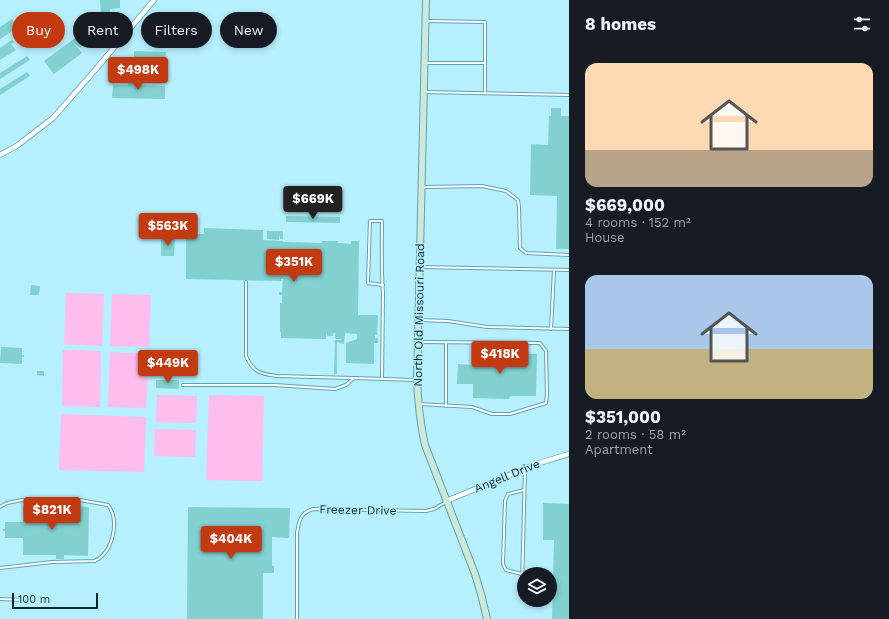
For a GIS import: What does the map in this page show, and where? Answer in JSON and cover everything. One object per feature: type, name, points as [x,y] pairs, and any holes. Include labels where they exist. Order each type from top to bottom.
[{"type":"main road","name":"North Old Missouri Road","points":[[426,0],[418,320],[418,404],[420,423],[425,445],[475,574],[487,619]]},
{"type":"street","points":[[0,155],[18,145],[53,118],[154,0]]},
{"type":"street","name":"Angell Drive","points":[[446,501],[539,463],[569,454]]},
{"type":"lane","points":[[426,21],[485,22],[484,93]]},
{"type":"lane","points":[[425,63],[485,63]]},
{"type":"lane","points":[[424,92],[569,95]]},
{"type":"lane","points":[[422,187],[482,186],[506,192],[518,200],[520,248],[526,253],[569,255]]},
{"type":"lane","points":[[382,379],[383,285],[381,270],[382,221],[370,221],[368,284],[383,285]]},
{"type":"lane","points":[[420,267],[569,270]]},
{"type":"lane","points":[[551,329],[554,270]]},
{"type":"lane","points":[[246,282],[246,356],[250,366],[257,372],[277,376],[417,380]]},
{"type":"lane","points":[[418,320],[448,321],[487,327],[569,329]]},
{"type":"lane","points":[[418,342],[540,343],[546,351],[547,394],[546,403],[510,414],[492,414],[472,407],[418,404]]},
{"type":"lane","points":[[446,342],[446,406]]},
{"type":"lane","points":[[183,385],[274,386],[335,389],[346,385],[354,378]]},
{"type":"lane","points":[[522,567],[525,469]]},
{"type":"lane","points":[[517,573],[506,570],[503,564],[505,501],[508,494],[524,490]]},
{"type":"lane","points":[[0,507],[7,503],[22,500],[80,500],[108,506],[112,510],[114,518],[111,544],[101,558],[95,561],[52,562],[0,568]]},
{"type":"lane","name":"Freezer Drive","points":[[297,619],[298,523],[306,511],[313,509],[426,511],[434,509],[446,501]]},
{"type":"lane","points":[[0,599],[24,600]]},
{"type":"shaded area","points":[[66,293],[104,294],[102,346],[64,344]]},
{"type":"shaded area","points":[[112,294],[151,295],[149,347],[110,346]]},
{"type":"shaded area","points":[[63,350],[101,351],[100,407],[62,406]]},
{"type":"shaded area","points":[[110,352],[149,354],[146,408],[108,407]]},
{"type":"shaded area","points":[[157,395],[197,396],[196,423],[156,422]]},
{"type":"shaded area","points":[[209,395],[264,396],[262,481],[206,480]]},
{"type":"shaded area","points":[[61,414],[146,417],[144,472],[59,470]]},
{"type":"shaded area","points":[[155,429],[196,430],[195,457],[154,456]]},
{"type":"building","points":[[100,0],[120,0],[120,8],[110,9],[110,12],[101,12]]},
{"type":"building","points":[[12,19],[12,31],[0,39],[0,27]]},
{"type":"building","points":[[12,40],[12,48],[16,50],[0,60],[0,48]]},
{"type":"building","points":[[73,40],[73,48],[78,48],[82,53],[54,74],[44,61],[62,48],[65,48],[65,46]]},
{"type":"building","points":[[134,51],[166,52],[165,60],[167,60],[167,65],[134,65]]},
{"type":"building","points":[[27,56],[30,60],[0,79],[0,73]]},
{"type":"building","points":[[27,72],[30,76],[0,95],[0,89]]},
{"type":"building","points":[[129,81],[139,81],[139,85],[165,86],[165,99],[112,98],[113,85],[128,85]]},
{"type":"building","points":[[551,108],[561,108],[561,116],[569,116],[569,249],[556,249],[557,196],[530,195],[531,144],[548,145],[549,116],[551,116]]},
{"type":"building","points":[[286,216],[340,217],[340,223],[286,222]]},
{"type":"building","points":[[204,228],[263,230],[263,240],[283,242],[322,243],[322,241],[338,241],[338,243],[351,244],[351,241],[359,241],[358,315],[378,315],[377,335],[375,335],[375,338],[378,338],[378,343],[374,343],[374,364],[346,363],[346,343],[357,339],[357,334],[345,333],[344,344],[337,342],[337,374],[334,374],[335,340],[341,339],[335,339],[335,333],[333,333],[333,336],[327,336],[326,333],[326,339],[281,338],[280,303],[282,303],[282,295],[279,295],[279,292],[282,292],[283,279],[281,279],[281,281],[186,279],[186,239],[193,239],[193,234],[204,234]]},
{"type":"building","points":[[267,231],[283,231],[283,239],[280,239],[279,234],[279,240],[267,239]]},
{"type":"building","points":[[161,238],[175,238],[174,256],[161,256]]},
{"type":"building","points":[[31,285],[40,286],[39,295],[30,295]]},
{"type":"building","points":[[1,347],[22,348],[22,355],[24,355],[24,357],[22,357],[22,364],[0,363]]},
{"type":"building","points":[[474,352],[537,354],[536,396],[510,396],[509,399],[473,398],[473,384],[457,384],[458,364],[474,365]]},
{"type":"building","points":[[37,371],[44,371],[44,376],[37,375]]},
{"type":"building","points":[[156,380],[179,380],[179,389],[156,388]]},
{"type":"building","points":[[63,503],[73,503],[73,506],[89,507],[88,556],[64,555],[64,559],[56,559],[56,555],[23,555],[23,538],[5,538],[5,531],[3,531],[3,529],[5,529],[5,522],[23,522],[23,506],[63,506]]},
{"type":"building","points":[[543,503],[569,504],[569,619],[552,619],[552,607],[557,607],[557,567],[553,567],[554,540],[543,540]]},
{"type":"building","points":[[188,507],[290,508],[289,538],[272,537],[272,566],[274,566],[274,573],[263,573],[263,619],[187,619]]}]
